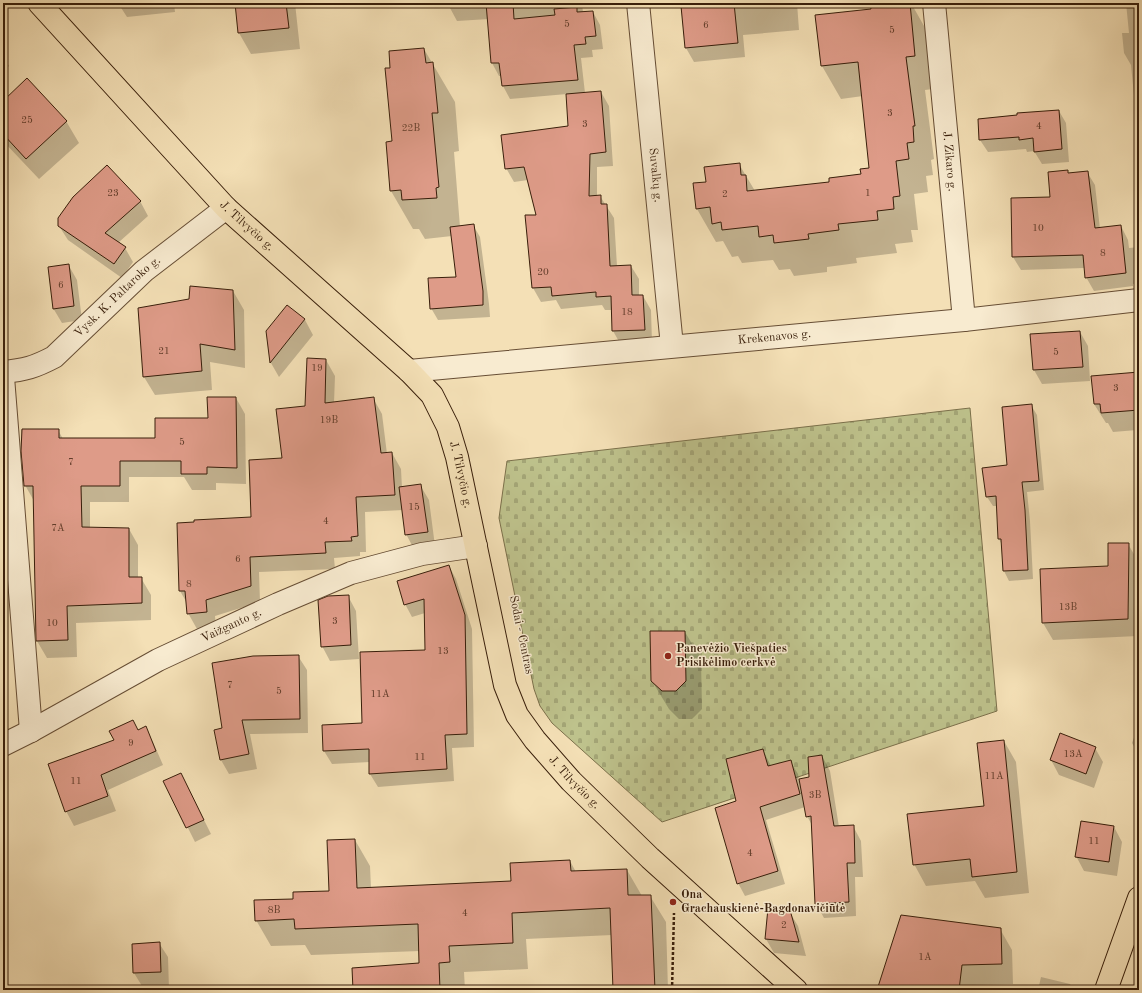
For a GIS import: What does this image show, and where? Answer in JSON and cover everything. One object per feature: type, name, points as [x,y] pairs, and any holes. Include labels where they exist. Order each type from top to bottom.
[{"type":"main road","name":"J. Tilvyčio g.","points":[[39,3],[226,208],[409,371],[432,395],[448,427],[456,457],[505,685],[517,715],[535,740],[571,781],[650,858],[796,990]]},
{"type":"main road","points":[[1106,990],[1139,898]]},
{"type":"street","name":"Suvalkų g.","points":[[638,3],[672,346]]},
{"type":"street","name":"J. Zikaro g.","points":[[934,3],[964,320]]},
{"type":"street","name":"Vysk. K. Paltaroko g.","points":[[3,372],[22,370],[38,366],[54,357],[144,271],[226,208]]},
{"type":"street","name":"Krekenavos g.","points":[[409,371],[964,320],[1139,300]]},
{"type":"street","points":[[3,377],[31,731]]},
{"type":"street","name":"Vaižganto g.","points":[[3,745],[158,660],[278,604],[351,573],[422,554],[476,546]]},
{"type":"path","points":[[672,990],[674,907]]},
{"type":"green space","points":[[970,408],[997,711],[662,822],[552,723],[540,706],[534,689],[499,518],[507,461]]},
{"type":"building","points":[[235,3],[286,3],[289,28],[238,33]]},
{"type":"building","points":[[486,3],[513,3],[514,19],[555,15],[554,9],[577,7],[577,12],[593,11],[596,36],[585,37],[586,44],[574,45],[578,80],[502,86],[499,63],[491,63]]},
{"type":"building","points":[[710,3],[734,3],[738,43],[685,48],[681,6]]},
{"type":"building","points":[[870,3],[910,3],[915,56],[906,57],[915,126],[913,126],[914,142],[907,143],[909,159],[896,161],[900,196],[893,197],[894,209],[877,211],[878,220],[838,224],[839,230],[808,234],[809,239],[774,243],[773,235],[759,237],[758,226],[722,230],[721,222],[712,224],[710,207],[696,209],[693,183],[706,182],[704,167],[740,163],[741,175],[746,175],[747,191],[829,182],[829,178],[861,174],[860,169],[869,168],[858,62],[821,66],[815,15],[871,9]]},
{"type":"building","points":[[424,48],[426,63],[433,62],[438,113],[432,113],[439,187],[436,188],[437,198],[402,200],[401,190],[390,191],[386,142],[392,141],[385,68],[390,68],[389,51]]},
{"type":"building","points":[[27,78],[67,121],[26,159],[3,134],[3,101]]},
{"type":"building","points":[[601,91],[606,152],[590,154],[589,196],[601,195],[601,204],[607,204],[610,266],[631,265],[632,295],[643,295],[645,330],[612,331],[611,296],[596,297],[596,292],[552,296],[551,287],[532,288],[525,215],[536,215],[524,167],[505,169],[501,135],[568,126],[566,94]]},
{"type":"building","points":[[1059,110],[1062,149],[1034,152],[1033,138],[1019,140],[1019,137],[979,140],[978,119],[1017,115],[1017,113]]},
{"type":"building","points":[[107,165],[141,201],[105,233],[126,247],[114,264],[58,226],[58,218],[73,197]]},
{"type":"building","points":[[1068,170],[1068,173],[1088,171],[1095,228],[1121,225],[1126,273],[1085,278],[1083,255],[1012,257],[1011,198],[1050,197],[1048,172]]},
{"type":"building","points":[[474,224],[483,291],[483,305],[430,309],[428,278],[456,277],[450,227]]},
{"type":"building","points":[[69,264],[74,306],[53,309],[48,267]]},
{"type":"building","points":[[190,286],[233,290],[235,350],[200,344],[202,371],[143,377],[138,308],[189,299]]},
{"type":"building","points":[[287,305],[305,319],[270,363],[266,331]]},
{"type":"building","points":[[1080,331],[1083,367],[1033,370],[1030,334]]},
{"type":"building","points":[[307,358],[326,359],[325,403],[374,397],[381,453],[392,452],[395,495],[356,497],[358,536],[351,537],[352,541],[325,542],[326,553],[250,557],[251,586],[206,600],[207,612],[187,614],[185,591],[179,591],[177,523],[194,522],[194,520],[251,517],[249,460],[282,458],[276,409],[305,406]]},
{"type":"building","points":[[1139,372],[1139,410],[1101,413],[1100,404],[1094,404],[1091,376]]},
{"type":"building","points":[[207,397],[236,397],[237,468],[207,467],[207,474],[181,474],[181,461],[120,461],[120,486],[81,486],[82,527],[129,528],[129,577],[142,577],[142,603],[67,606],[68,640],[36,641],[33,486],[24,486],[21,451],[22,429],[59,429],[59,438],[155,438],[155,418],[208,418]]},
{"type":"building","points":[[1032,404],[1039,481],[1022,482],[1028,570],[1003,571],[1001,539],[998,539],[996,496],[986,497],[982,468],[1007,465],[1002,407]]},
{"type":"building","points":[[421,484],[428,532],[405,535],[399,487]]},
{"type":"building","points":[[1108,543],[1129,543],[1128,619],[1042,623],[1040,569],[1108,566]]},
{"type":"building","points":[[449,565],[465,615],[467,734],[445,735],[447,769],[369,774],[369,749],[323,751],[322,725],[362,723],[360,652],[425,650],[424,599],[404,605],[397,581]]},
{"type":"building","points":[[349,595],[351,645],[321,647],[318,600],[328,596]]},
{"type":"building","name":"Panevėžio Viešpaties Prisikėlimo cerkvė","points":[[650,631],[685,631],[686,681],[676,691],[662,691],[651,681]]},
{"type":"building","points":[[299,655],[300,719],[242,720],[249,754],[220,760],[214,730],[222,728],[212,663],[253,656]]},
{"type":"building","points":[[133,720],[138,730],[146,726],[156,751],[101,775],[108,796],[65,812],[48,764],[114,740],[109,731]]},
{"type":"building","points":[[1060,733],[1096,747],[1086,774],[1050,760]]},
{"type":"building","points":[[1004,740],[1017,872],[972,877],[970,859],[913,865],[907,814],[984,806],[977,743]]},
{"type":"building","points":[[763,749],[768,766],[791,760],[800,794],[760,807],[778,871],[737,884],[715,808],[736,801],[726,759]]},
{"type":"building","points":[[822,755],[834,826],[854,825],[855,863],[847,863],[849,902],[815,904],[811,816],[806,817],[799,779],[809,777],[808,757]]},
{"type":"building","points":[[181,773],[204,820],[186,828],[163,781]]},
{"type":"building","points":[[1081,821],[1114,826],[1109,862],[1075,857]]},
{"type":"building","points":[[355,839],[357,888],[511,881],[510,863],[570,860],[571,871],[627,869],[628,895],[651,895],[655,990],[613,990],[610,908],[512,913],[513,943],[449,946],[450,962],[439,963],[440,990],[353,990],[352,968],[419,963],[418,924],[295,929],[294,919],[255,921],[254,900],[293,899],[293,892],[329,891],[327,840]]},
{"type":"building","points":[[768,908],[790,910],[799,942],[765,939]]},
{"type":"building","points":[[901,915],[1001,928],[1002,964],[962,965],[959,990],[877,990]]},
{"type":"building","points":[[160,942],[161,972],[133,973],[132,944]]},
{"type":"place","name":"Panevėžio Viešpaties Prisikėlimo cerkvė","points":[[668,656]]},
{"type":"place","name":"Ona Grachauskienė-Bagdonavičiūtė","points":[[673,902]]}]
